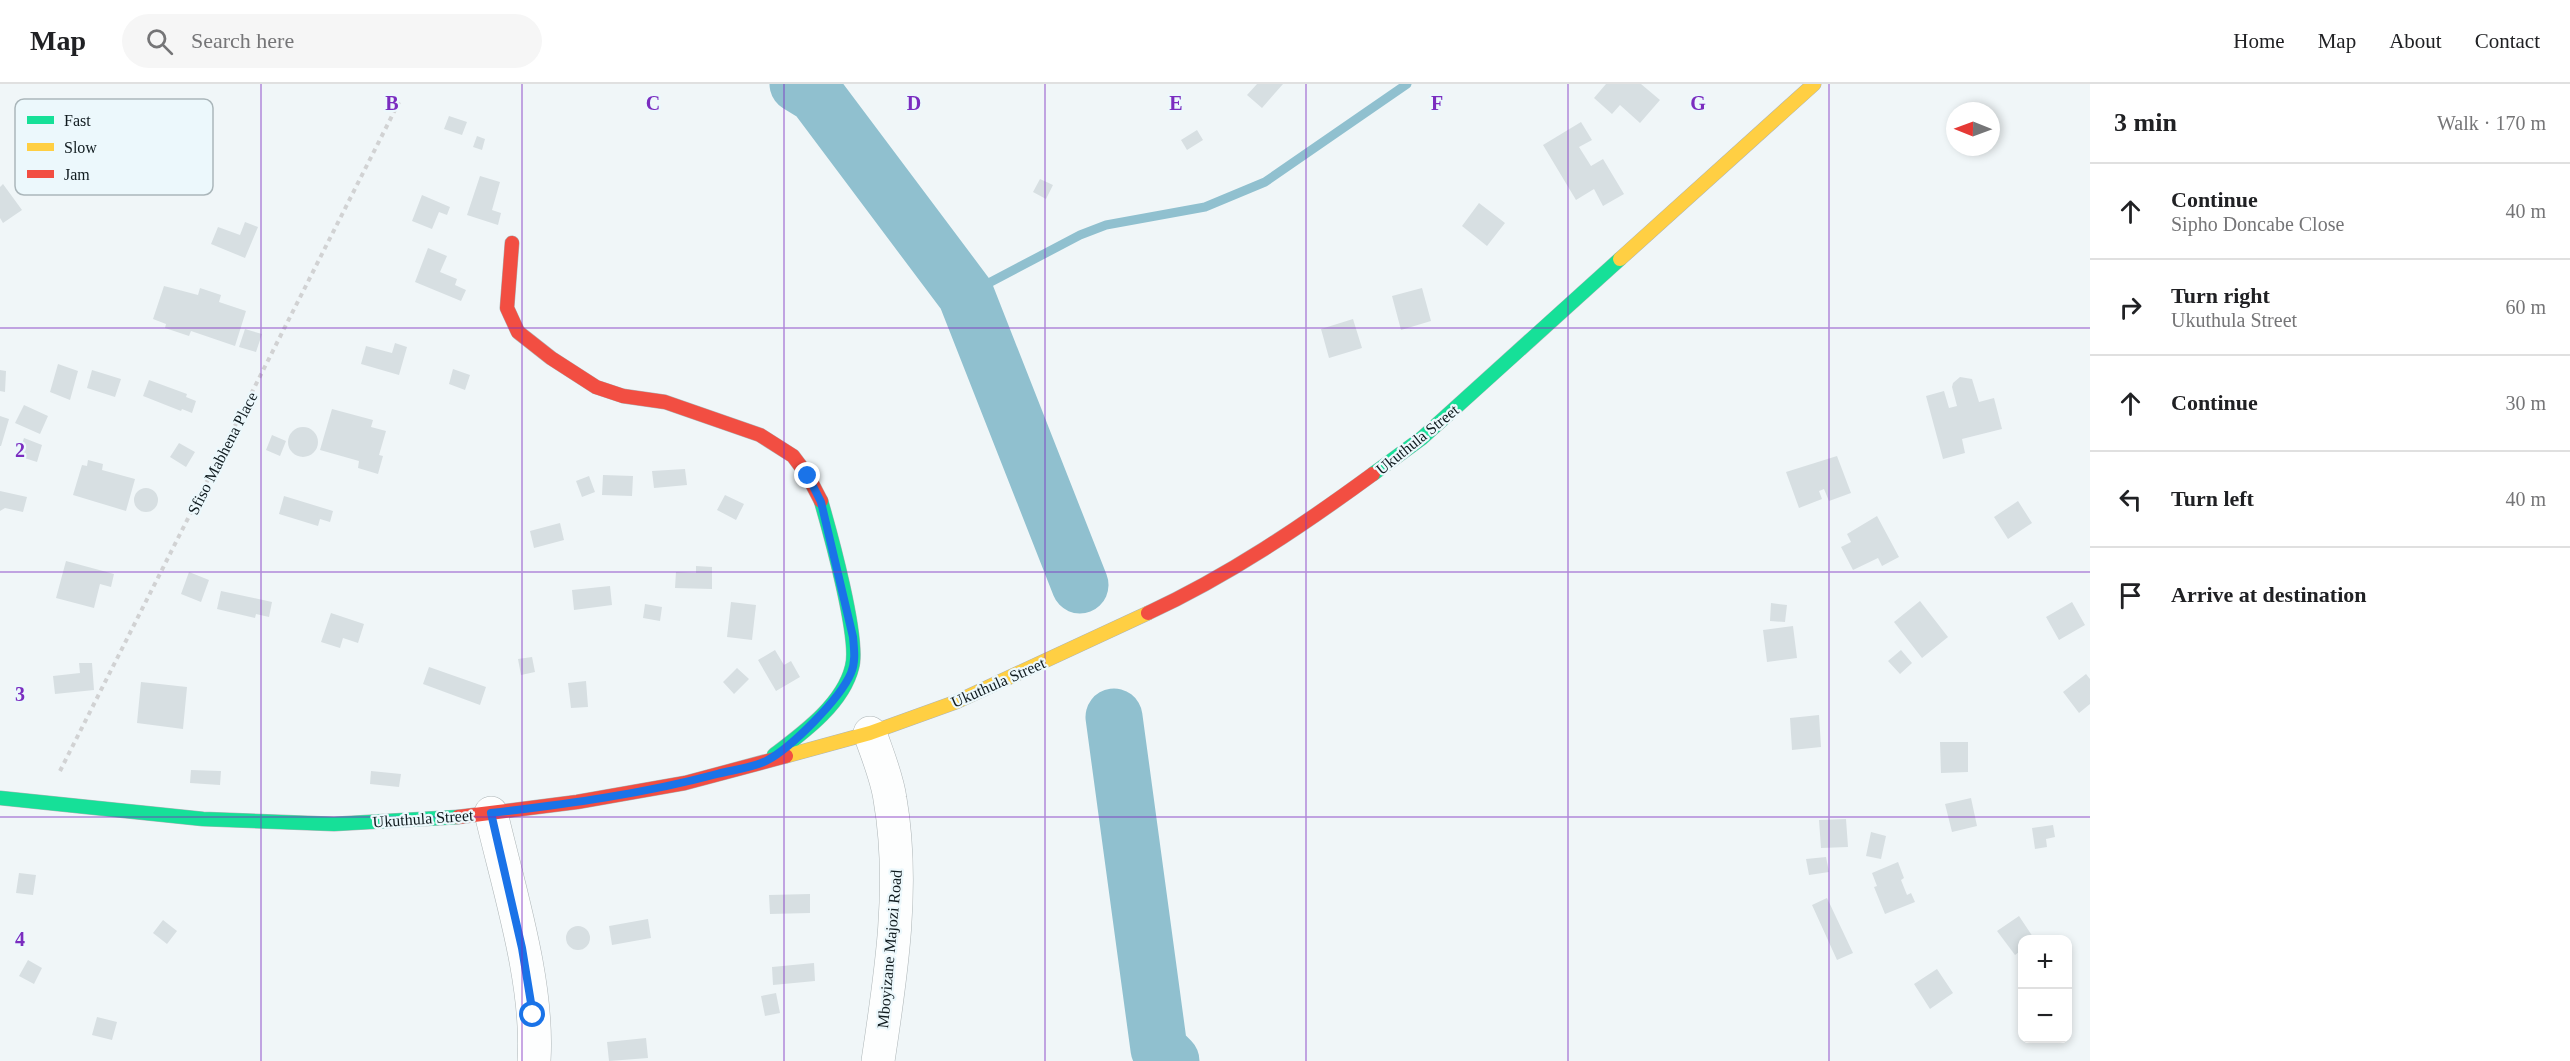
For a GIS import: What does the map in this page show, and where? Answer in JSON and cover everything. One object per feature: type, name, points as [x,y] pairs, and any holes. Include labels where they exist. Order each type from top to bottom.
[{"type":"street","name":"Ukuthula Street","points":[[0,798],[203,819],[334,824],[491,813],[577,802],[685,783],[870,733],[956,702],[1178,600],[1262,550],[1336,501],[1422,438],[1814,84]]},
{"type":"street","points":[[512,243],[506,297],[510,318],[518,332],[551,358],[596,387],[623,396],[665,402],[760,435],[793,456],[808,476],[821,502],[853,637],[852,670],[846,684],[817,718],[793,741],[765,762]]},
{"type":"street","name":"Mboyizane Majozi Road","points":[[870,733],[890,796],[897,850],[897,903],[878,1061]]},
{"type":"street","points":[[491,813],[524,960],[533,1015],[534,1061]]},
{"type":"path","name":"Sfiso Mabhena Place","points":[[44,804],[399,102]]},
{"type":"building","points":[[1257,84],[1283,84],[1262,108],[1247,95]]},
{"type":"building","points":[[1606,84],[1641,84],[1660,100],[1640,123],[1620,105],[1612,114],[1594,98]]},
{"type":"building","points":[[449,116],[467,122],[462,135],[444,129]]},
{"type":"building","points":[[1581,122],[1592,140],[1579,147],[1591,166],[1603,159],[1624,194],[1603,206],[1594,189],[1576,200],[1543,145]]},
{"type":"building","points":[[1197,130],[1203,140],[1187,150],[1181,140]]},
{"type":"building","points":[[477,136],[485,139],[482,150],[473,147]]},
{"type":"building","points":[[480,176],[500,182],[492,210],[501,213],[498,225],[467,215]]},
{"type":"building","points":[[1040,179],[1053,185],[1046,199],[1033,192]]},
{"type":"building","points":[[3,184],[22,210],[3,223],[0,218],[0,187]]},
{"type":"building","points":[[422,195],[450,207],[447,215],[439,212],[432,229],[412,221]]},
{"type":"building","points":[[1479,203],[1505,223],[1487,246],[1462,226]]},
{"type":"building","points":[[245,222],[258,227],[245,258],[211,244],[218,227],[240,235]]},
{"type":"building","points":[[428,248],[447,256],[440,272],[457,279],[455,285],[466,290],[461,301],[415,282]]},
{"type":"building","points":[[164,286],[198,295],[200,288],[221,295],[219,302],[246,311],[235,346],[191,331],[189,336],[165,328],[166,324],[153,319]]},
{"type":"building","points":[[1422,288],[1431,321],[1401,330],[1392,296]]},
{"type":"building","points":[[1353,319],[1362,348],[1329,358],[1321,329]]},
{"type":"building","points":[[245,329],[262,334],[256,352],[239,347]]},
{"type":"building","points":[[395,343],[407,347],[399,375],[361,364],[366,346],[392,353]]},
{"type":"building","points":[[58,364],[78,371],[70,400],[50,392]]},
{"type":"building","points":[[453,369],[470,375],[465,390],[449,384]]},
{"type":"building","points":[[0,370],[6,371],[5,392],[0,391]]},
{"type":"building","points":[[92,370],[121,379],[115,397],[87,388]]},
{"type":"building","points":[[1960,377],[1972,379],[1979,402],[1994,398],[2002,429],[1962,439],[1965,453],[1943,459],[1926,396],[1944,391],[1949,408],[1957,406],[1952,387]]},
{"type":"building","points":[[149,380],[187,394],[186,397],[196,401],[192,413],[143,396]]},
{"type":"building","points":[[24,405],[48,416],[40,434],[15,423]]},
{"type":"building","points":[[332,409],[373,420],[371,427],[386,431],[379,455],[383,456],[378,474],[358,468],[359,461],[320,450]]},
{"type":"building","points":[[0,416],[9,419],[1,446],[0,446]]},
{"type":"building","points":[[303,427],[314,431],[318,442],[314,453],[303,457],[292,453],[288,442],[292,431]]},
{"type":"building","points":[[272,435],[286,441],[280,456],[266,450]]},
{"type":"building","points":[[24,438],[42,445],[37,462],[18,456]]},
{"type":"building","points":[[179,443],[195,452],[186,467],[170,457]]},
{"type":"building","points":[[1837,456],[1851,493],[1829,501],[1824,489],[1819,491],[1822,499],[1799,508],[1786,472]]},
{"type":"building","points":[[88,460],[103,464],[102,470],[135,479],[126,511],[73,495],[82,465],[87,466]]},
{"type":"building","points":[[685,469],[687,485],[654,488],[652,471]]},
{"type":"building","points":[[603,475],[633,476],[632,496],[602,495]]},
{"type":"building","points":[[589,476],[595,492],[582,497],[576,481]]},
{"type":"building","points":[[146,488],[155,491],[158,500],[155,509],[146,512],[137,509],[134,500],[137,491]]},
{"type":"building","points":[[0,491],[27,497],[23,512],[5,508],[0,511]]},
{"type":"building","points":[[725,495],[744,504],[736,520],[717,510]]},
{"type":"building","points":[[284,496],[333,511],[330,522],[320,519],[318,526],[279,514]]},
{"type":"building","points":[[2018,501],[2032,523],[2008,539],[1994,517]]},
{"type":"building","points":[[1877,516],[1899,557],[1882,566],[1878,558],[1853,570],[1841,547],[1851,542],[1847,534]]},
{"type":"building","points":[[560,523],[564,540],[534,548],[530,531]]},
{"type":"building","points":[[66,561],[114,574],[111,587],[100,584],[94,608],[56,598]]},
{"type":"building","points":[[696,566],[712,567],[712,589],[675,588],[676,572],[696,573]]},
{"type":"building","points":[[189,572],[209,580],[201,602],[181,594]]},
{"type":"building","points":[[610,586],[612,605],[574,610],[572,590]]},
{"type":"building","points":[[221,591],[272,602],[269,617],[256,614],[255,618],[217,609]]},
{"type":"building","points":[[1920,601],[1948,637],[1922,658],[1894,622]]},
{"type":"building","points":[[731,602],[756,605],[752,640],[727,637]]},
{"type":"building","points":[[2072,602],[2085,625],[2059,640],[2046,617]]},
{"type":"building","points":[[1771,603],[1787,605],[1785,622],[1770,621]]},
{"type":"building","points":[[645,604],[662,607],[660,621],[643,618]]},
{"type":"building","points":[[331,613],[364,624],[358,643],[343,638],[340,648],[321,642]]},
{"type":"building","points":[[1793,626],[1797,658],[1767,662],[1763,630]]},
{"type":"building","points":[[775,650],[784,665],[791,661],[800,677],[776,691],[758,660]]},
{"type":"building","points":[[1901,650],[1912,663],[1900,674],[1888,661]]},
{"type":"building","points":[[532,657],[535,672],[521,675],[518,659]]},
{"type":"building","points":[[79,663],[92,663],[94,690],[55,694],[53,676],[80,673]]},
{"type":"building","points":[[429,667],[486,687],[480,705],[423,684]]},
{"type":"building","points":[[737,668],[749,679],[734,694],[723,682]]},
{"type":"building","points":[[2086,674],[2090,679],[2090,704],[2079,713],[2063,692]]},
{"type":"building","points":[[586,681],[588,707],[571,708],[568,683]]},
{"type":"building","points":[[141,682],[187,687],[183,729],[137,723]]},
{"type":"building","points":[[1819,715],[1821,747],[1792,750],[1790,718]]},
{"type":"building","points":[[1940,742],[1968,742],[1968,772],[1941,773]]},
{"type":"building","points":[[191,770],[221,771],[220,785],[190,783]]},
{"type":"building","points":[[371,771],[401,774],[399,787],[370,784]]},
{"type":"building","points":[[1971,798],[1977,826],[1952,832],[1945,804]]},
{"type":"building","points":[[1846,819],[1848,847],[1821,848],[1819,820]]},
{"type":"building","points":[[2053,825],[2055,837],[2046,839],[2047,847],[2035,849],[2032,828]]},
{"type":"building","points":[[1871,832],[1886,836],[1881,859],[1866,856]]},
{"type":"building","points":[[1826,857],[1829,872],[1809,875],[1806,859]]},
{"type":"building","points":[[1898,862],[1904,878],[1901,880],[1907,895],[1911,893],[1915,902],[1885,914],[1874,887],[1877,886],[1872,873]]},
{"type":"building","points":[[19,873],[36,875],[33,895],[16,893]]},
{"type":"building","points":[[810,894],[810,913],[770,914],[769,895]]},
{"type":"building","points":[[1827,898],[1853,953],[1837,960],[1812,905]]},
{"type":"building","points":[[2019,916],[2032,935],[2018,935],[2018,953],[2015,955],[1997,931]]},
{"type":"building","points":[[648,919],[651,938],[612,945],[609,926]]},
{"type":"building","points":[[163,920],[177,931],[167,944],[153,933]]},
{"type":"building","points":[[578,926],[587,929],[590,938],[587,947],[578,950],[569,947],[566,938],[569,929]]},
{"type":"building","points":[[28,960],[42,968],[34,984],[19,976]]},
{"type":"building","points":[[814,963],[815,981],[773,985],[772,967]]},
{"type":"building","points":[[1937,969],[1953,993],[1930,1009],[1914,984]]},
{"type":"building","points":[[776,993],[780,1013],[765,1016],[761,996]]},
{"type":"building","points":[[97,1017],[117,1022],[112,1040],[92,1035]]},
{"type":"building","points":[[646,1038],[648,1058],[609,1061],[607,1042]]},
{"type":"waterway","points":[[798,84],[816,95],[966,295],[1080,585]]},
{"type":"waterway","points":[[966,295],[1080,235],[1106,225],[1205,207],[1265,182],[1407,84]]},
{"type":"waterway","points":[[1114,717],[1159,1049],[1171,1061]]},
{"type":"traffic: fast","points":[[1373,474],[1422,438],[1620,259]]},
{"type":"traffic: fast","points":[[774,755],[809,727],[831,705],[847,681],[852,667],[852,634],[848,611],[821,501]]},
{"type":"traffic: fast","points":[[0,798],[203,819],[334,824],[458,817]]},
{"type":"traffic: slow","points":[[1620,259],[1814,84]]},
{"type":"traffic: slow","points":[[786,756],[870,733],[956,702],[1148,613]]},
{"type":"traffic: jam","points":[[512,243],[507,308],[518,332],[551,358],[596,387],[623,396],[665,402],[760,435],[793,456],[808,476],[821,501]]},
{"type":"traffic: jam","points":[[1148,613],[1178,599],[1264,549],[1373,474]]},
{"type":"traffic: jam","points":[[458,817],[577,802],[685,783],[786,756]]},
{"type":"route","points":[[533,1015],[522,948],[491,813],[577,802],[685,783],[765,762],[793,741],[817,718],[846,684],[852,670],[854,654],[853,637],[821,502],[808,476]]}]
